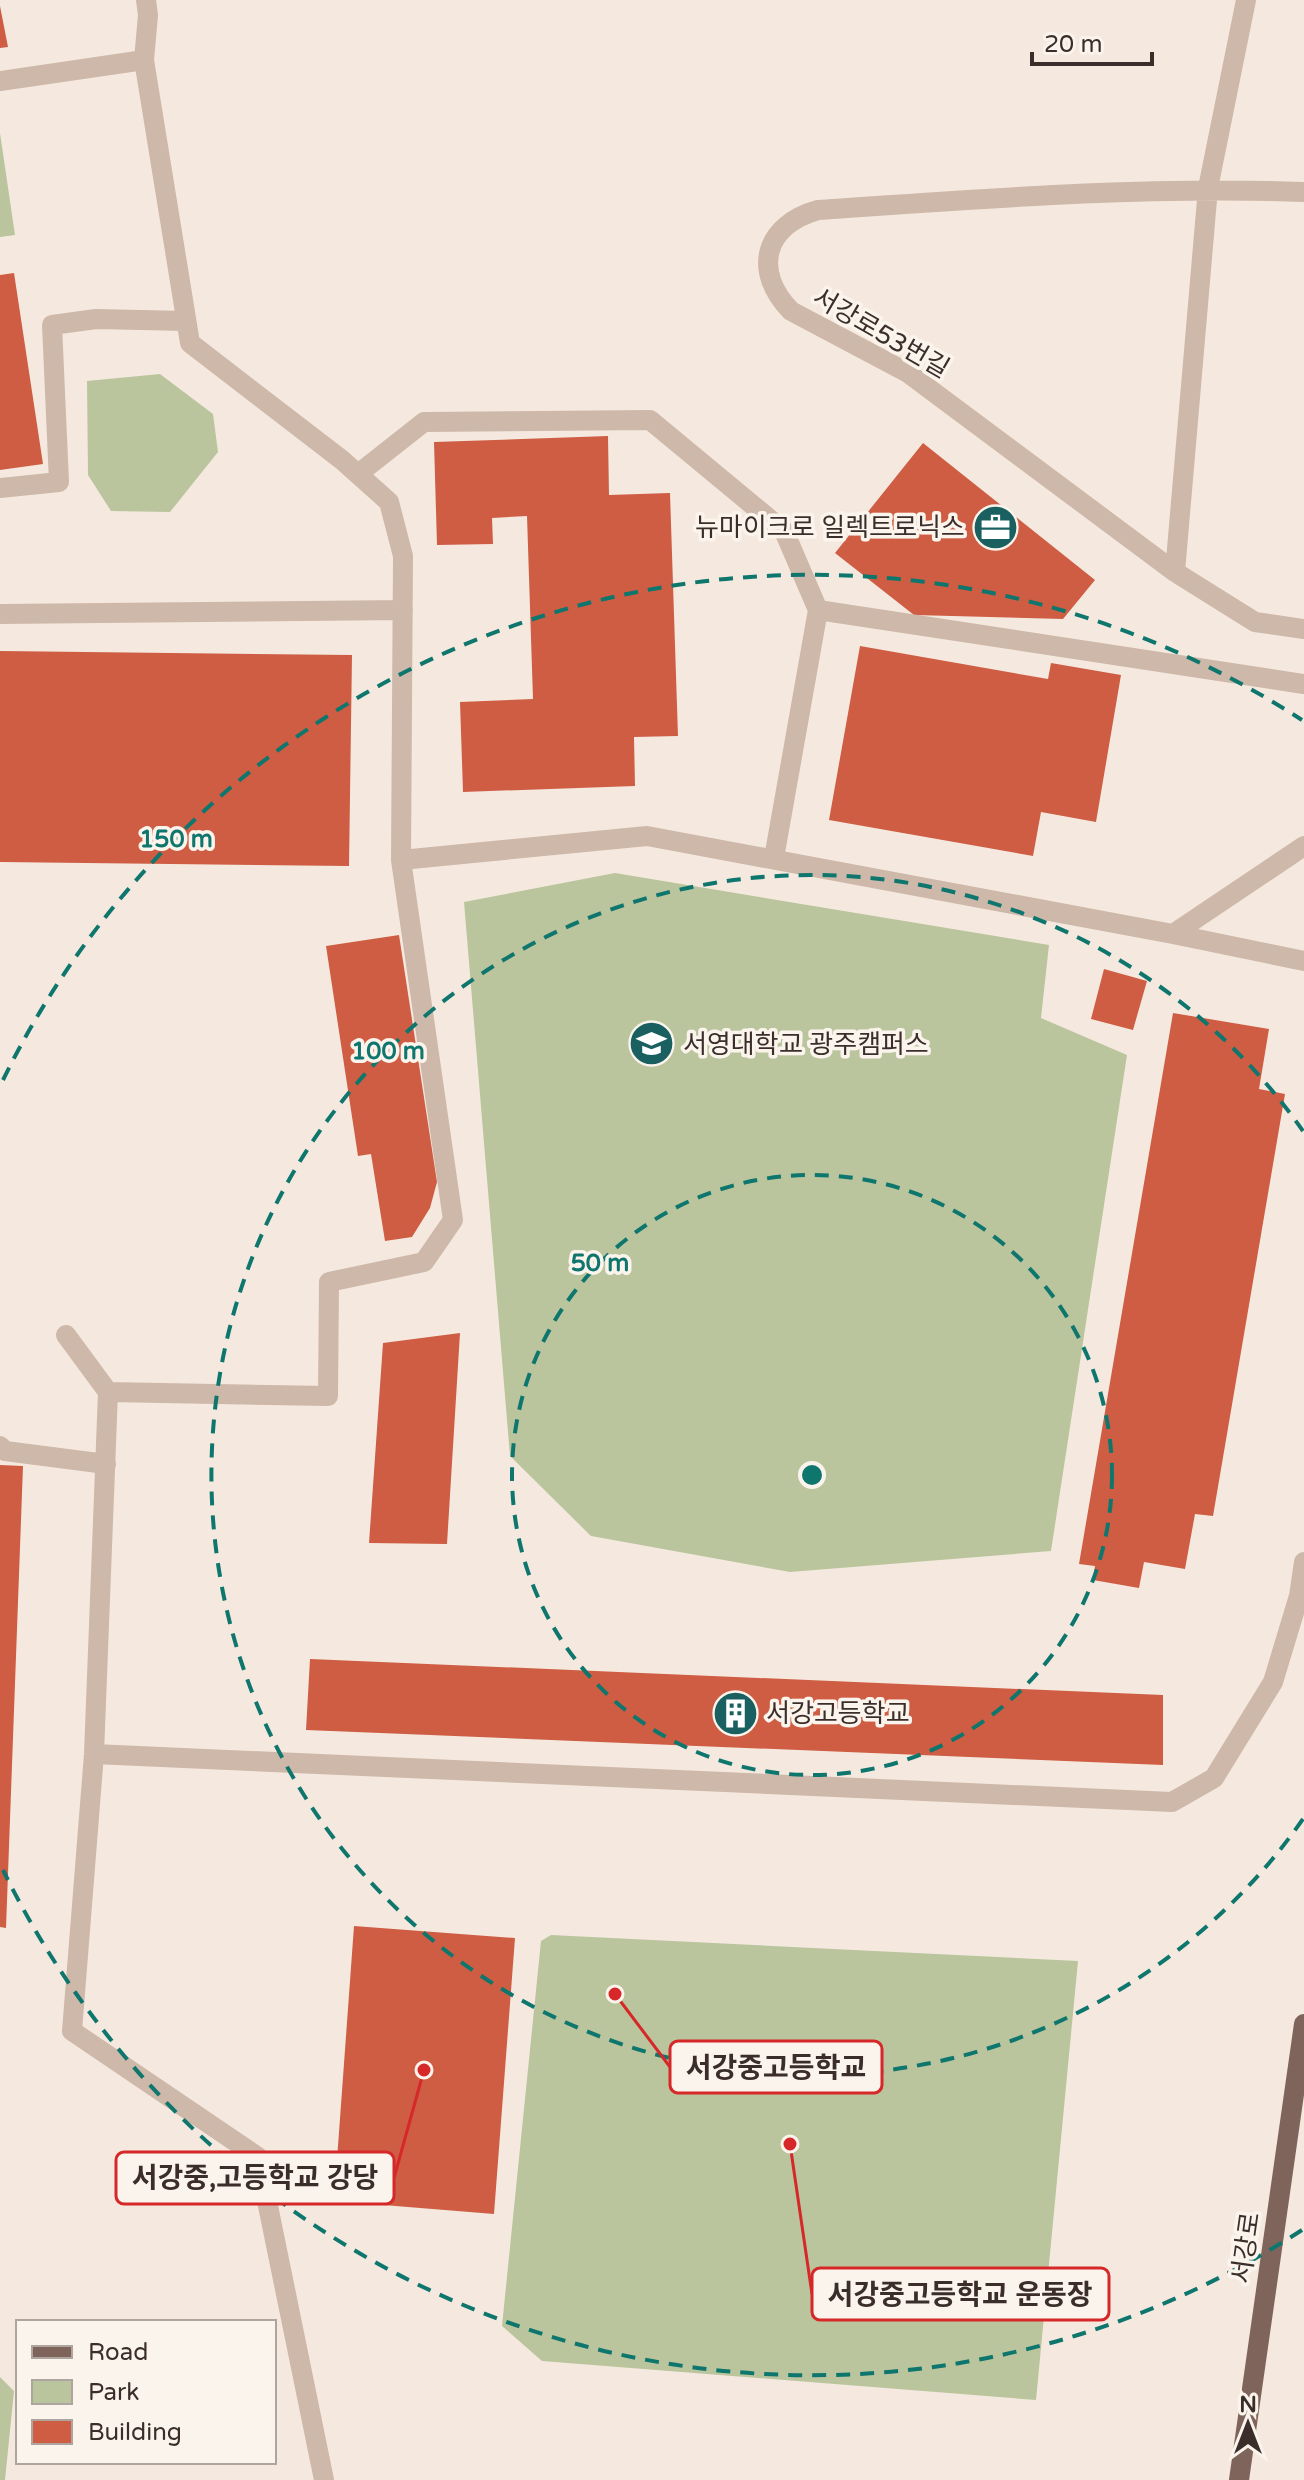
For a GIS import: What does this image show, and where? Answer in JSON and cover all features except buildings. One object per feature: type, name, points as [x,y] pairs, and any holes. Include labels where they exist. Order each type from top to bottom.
[{"type":"main road","name":"서강로","points":[[1239,2480],[1304,2024]]},
{"type":"street","points":[[108,1392],[328,1396],[329,1282],[424,1262],[453,1220],[401,860],[403,556],[389,502],[358,474],[190,343],[144,60],[148,15],[146,0]]},
{"type":"street","points":[[1175,572],[1208,188],[1246,0]]},
{"type":"street","points":[[0,81],[144,60]]},
{"type":"street","name":"서강로53번길","points":[[1304,192],[1208,188],[1069,193],[818,210],[799,215],[783,226],[772,242],[767,261],[769,280],[777,297],[791,311],[908,373],[1175,572],[1255,622],[1304,629]]},
{"type":"street","points":[[0,488],[59,482],[52,325],[96,319],[186,321]]},
{"type":"street","points":[[358,474],[424,422],[650,420],[784,531],[818,610],[774,858]]},
{"type":"street","points":[[0,614],[403,610]]},
{"type":"street","points":[[818,610],[1304,684]]},
{"type":"street","points":[[401,860],[647,836],[1304,961]]},
{"type":"street","points":[[1173,934],[1304,846]]},
{"type":"street","points":[[66,1335],[108,1392],[94,1754],[72,2031],[258,2157],[324,2480]]},
{"type":"street","points":[[0,1446],[5,1451],[106,1464]]},
{"type":"street","points":[[94,1754],[1172,1802],[1214,1778],[1273,1682],[1299,1596],[1304,1562]]},
{"type":"green space","points":[[0,133],[15,235],[0,237]]},
{"type":"green space","points":[[160,374],[213,414],[218,452],[170,512],[111,511],[88,475],[87,381]]},
{"type":"green space","points":[[615,873],[1049,945],[1041,1018],[1127,1055],[1051,1551],[790,1572],[591,1536],[510,1456],[464,902]]},
{"type":"green space","points":[[551,1935],[1078,1961],[1036,2400],[542,2361],[502,2326],[541,1941]]},
{"type":"green space","points":[[0,2377],[14,2391],[5,2480],[0,2480]]},
{"type":"place","name":"뉴마이크로 일렉트로닉스","points":[[996,527]]},
{"type":"place","name":"서영대학교 광주캠퍼스","points":[[652,1044]]},
{"type":"place","name":"서강고등학교","points":[[735,1713]]},
{"type":"place","name":"서강중고등학교","points":[[615,1994]]},
{"type":"place","name":"서강중,고등학교 강당","points":[[424,2070]]},
{"type":"place","name":"서강중고등학교 운동장","points":[[790,2144]]}]
